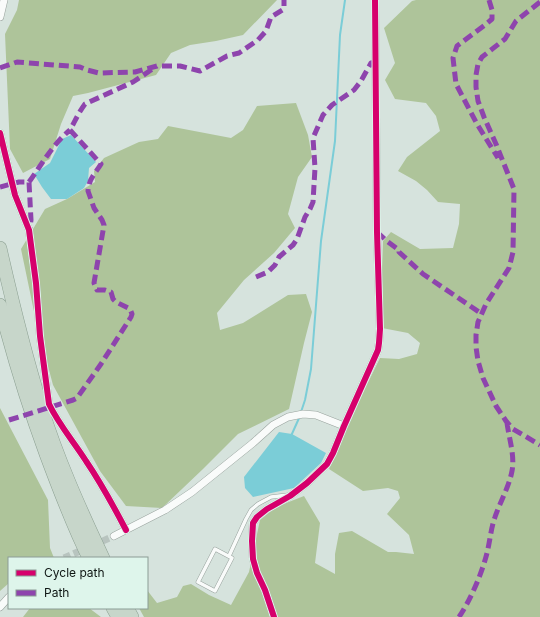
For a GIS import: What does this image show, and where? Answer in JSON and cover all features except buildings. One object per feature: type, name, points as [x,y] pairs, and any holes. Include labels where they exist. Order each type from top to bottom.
[{"type":"highway","points":[[0,248],[20,334],[42,408],[62,464],[103,557]]},
{"type":"highway","points":[[0,305],[30,408],[63,500],[88,557]]},
{"type":"street","points":[[0,17],[4,0]]},
{"type":"street","points":[[274,617],[252,559],[253,523],[257,517],[267,509],[295,493],[327,464],[378,350],[380,329],[377,232],[375,0]]},
{"type":"street","points":[[0,133],[15,195],[29,230],[36,283],[40,336],[50,404],[54,414],[86,460],[106,493],[126,530]]},
{"type":"street","points":[[114,536],[165,510],[192,492],[253,444],[273,425],[288,417],[303,414],[316,414],[344,426]]},
{"type":"street","points":[[0,607],[8,597]]},
{"type":"lane","points":[[228,556],[251,510],[258,504],[271,497],[295,493]]},
{"type":"lane","points":[[215,549],[228,556],[232,558],[215,591],[198,582],[215,549]]},
{"type":"green space","points":[[19,0],[277,0],[243,35],[190,45],[171,53],[156,75],[73,96],[61,124],[50,159],[23,173],[10,149],[5,34],[17,10]]},
{"type":"green space","points":[[540,0],[540,617],[144,617],[140,609],[148,609],[148,591],[157,603],[177,597],[183,586],[191,584],[209,595],[231,605],[249,572],[260,520],[276,507],[304,496],[320,523],[315,563],[335,574],[335,554],[339,533],[352,531],[388,552],[414,554],[409,535],[387,514],[400,498],[398,491],[388,488],[363,491],[329,469],[350,419],[380,358],[399,359],[417,354],[420,343],[408,333],[382,328],[383,241],[391,232],[420,249],[453,248],[459,224],[460,204],[438,202],[416,181],[398,171],[407,157],[440,131],[436,116],[426,103],[395,99],[385,80],[395,63],[384,28],[412,1]]},
{"type":"green space","points":[[296,103],[308,135],[312,157],[298,177],[288,214],[295,228],[274,253],[244,280],[217,313],[220,330],[243,323],[288,295],[306,294],[312,312],[289,409],[238,434],[162,508],[126,506],[100,471],[53,385],[36,321],[21,249],[45,209],[67,199],[95,182],[94,171],[104,158],[139,142],[158,139],[168,126],[231,138],[243,130],[257,106]]},
{"type":"green space","points":[[0,408],[48,500],[50,548],[54,557],[8,557],[8,584],[0,591]]},
{"type":"green space","points":[[29,609],[90,609],[101,617],[23,617]]},
{"type":"water","points":[[71,135],[96,162],[89,168],[88,181],[84,188],[67,199],[51,199],[34,174],[50,163],[62,139]]},
{"type":"water","points":[[279,432],[292,434],[326,453],[321,463],[294,488],[253,497],[245,488],[244,477]]},
{"type":"waterway","points":[[301,412],[311,369],[321,241],[335,141],[340,35],[345,0]]},
{"type":"waterway","points":[[291,436],[300,416]]},
{"type":"tunnel","points":[[66,557],[114,536]]},
{"type":"marked path","points":[[0,68],[17,62],[80,67],[99,73],[135,72],[157,66],[180,66],[200,71],[227,56],[239,53],[258,40],[266,31],[271,17],[284,9],[284,0]]},
{"type":"marked path","points":[[489,0],[492,10],[492,19],[457,46],[453,58],[456,84],[477,124],[498,158]]},
{"type":"marked path","points":[[540,2],[516,21],[505,39],[482,57],[478,64],[476,75],[478,101],[514,189],[513,252],[509,268],[486,304],[478,322],[476,335],[478,361],[483,378],[496,406],[506,421],[513,429],[540,445]]},
{"type":"marked path","points":[[256,277],[268,272],[275,265],[279,257],[293,245],[313,202],[315,168],[313,138],[323,115],[332,105],[354,90],[371,63],[376,62]]},
{"type":"marked path","points":[[9,420],[77,398],[131,317],[132,314],[130,309],[116,302],[113,299],[111,292],[97,290],[94,283],[104,225],[94,208],[88,191],[91,179],[101,164],[70,130],[85,104],[133,82],[157,66]]},
{"type":"marked path","points":[[29,182],[53,148],[70,130]]},
{"type":"marked path","points":[[0,187],[19,182],[29,182],[30,228]]},
{"type":"marked path","points":[[377,232],[399,250],[399,252],[423,274],[482,314]]},
{"type":"marked path","points":[[459,617],[476,586],[487,553],[497,511],[511,477],[513,459],[507,423]]},
{"type":"cycle path","points":[[274,617],[253,559],[253,523],[257,517],[267,509],[290,496],[307,483],[327,464],[378,350],[380,329],[377,232],[375,0]]},
{"type":"cycle path","points":[[0,133],[15,195],[29,230],[49,404],[97,478],[126,530]]}]
